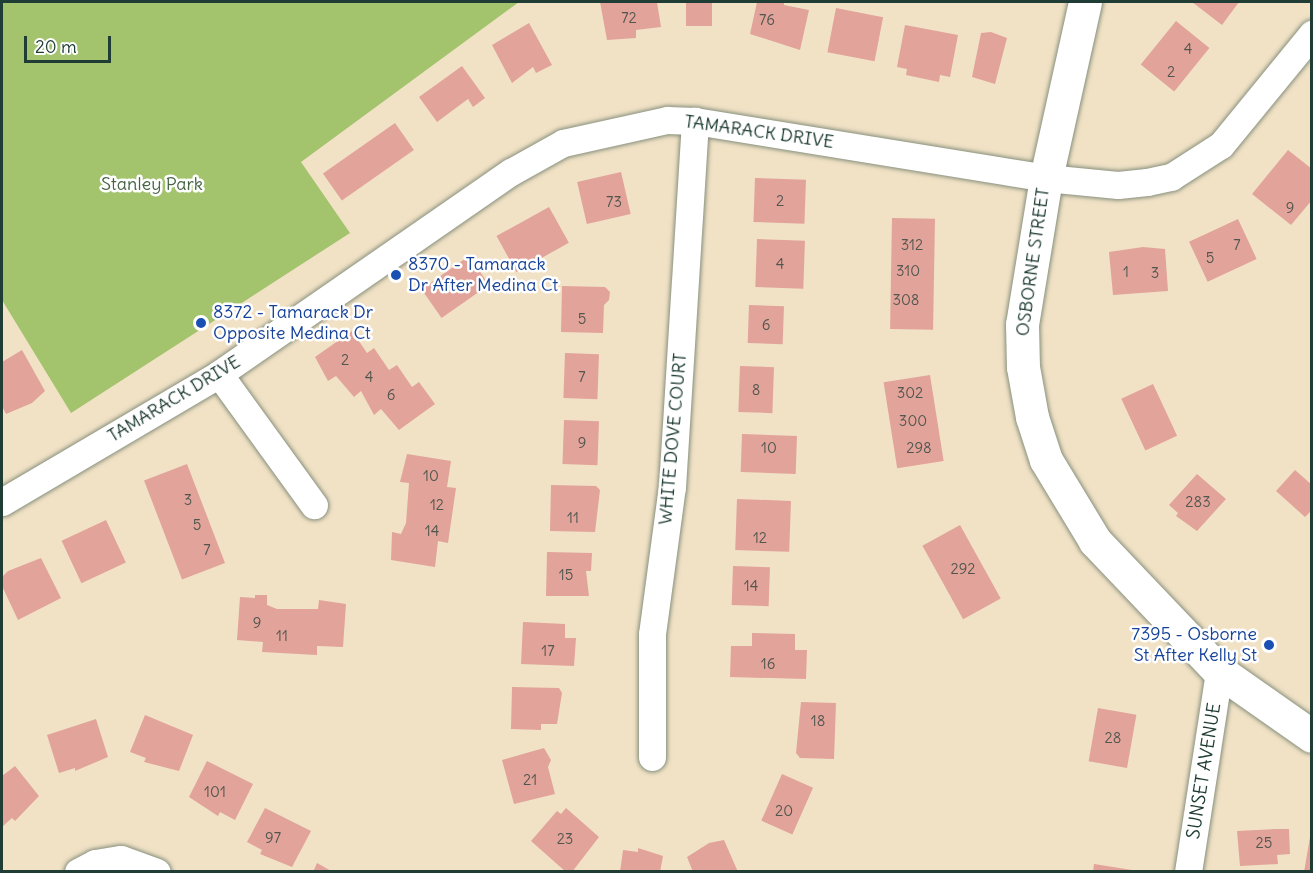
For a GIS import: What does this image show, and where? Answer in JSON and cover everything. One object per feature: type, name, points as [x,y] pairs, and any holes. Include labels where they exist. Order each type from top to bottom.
[{"type":"street","name":"OSBORNE STREET","points":[[1085,2],[1046,178],[1021,346],[1038,438],[1059,483],[1095,541],[1219,671],[1311,736]]},
{"type":"street","name":"TAMARACK DRIVE","points":[[2,502],[219,374],[511,172],[563,144],[667,120],[695,121],[1046,178],[1118,185],[1171,177],[1221,145],[1311,34]]},
{"type":"street","name":"WHITE DOVE COURT","points":[[652,757],[652,634],[672,487],[695,121]]},
{"type":"street","points":[[219,374],[314,505]]},
{"type":"street","name":"SUNSET AVENUE","points":[[1188,872],[1219,671]]},
{"type":"street","points":[[78,872],[94,862],[121,859],[157,872]]},
{"type":"green space","name":"Stanley Park","points":[[2,2],[519,2],[301,162],[350,233],[71,413],[2,300]]},
{"type":"building","points":[[600,2],[657,2],[661,27],[636,30],[636,38],[607,40]]},
{"type":"building","points":[[686,2],[712,2],[712,26],[686,26]]},
{"type":"building","points":[[757,2],[784,2],[784,5],[809,10],[800,50],[750,34]]},
{"type":"building","points":[[1192,2],[1239,2],[1222,25]]},
{"type":"building","points":[[836,8],[883,17],[875,61],[827,52]]},
{"type":"building","points":[[1176,21],[1209,48],[1174,92],[1141,65]]},
{"type":"building","points":[[529,23],[552,65],[536,73],[533,67],[512,83],[492,45]]},
{"type":"building","points":[[905,25],[958,35],[950,77],[940,75],[939,82],[906,75],[907,69],[897,67]]},
{"type":"building","points":[[991,32],[1007,38],[995,84],[972,77],[981,33]]},
{"type":"building","points":[[462,66],[485,98],[473,107],[468,99],[437,122],[419,97]]},
{"type":"building","points":[[395,123],[414,150],[342,201],[323,173]]},
{"type":"building","points":[[1288,150],[1312,169],[1312,200],[1291,225],[1252,194]]},
{"type":"building","points":[[621,172],[631,214],[587,224],[577,182]]},
{"type":"building","points":[[755,178],[806,180],[804,224],[753,222]]},
{"type":"building","points":[[549,207],[569,243],[516,272],[497,236]]},
{"type":"building","points":[[892,218],[935,219],[933,330],[890,329]]},
{"type":"building","points":[[1238,219],[1257,259],[1208,282],[1189,242]]},
{"type":"building","points":[[757,239],[805,241],[803,289],[755,287]]},
{"type":"building","points":[[1143,247],[1165,249],[1168,291],[1113,295],[1109,252]]},
{"type":"building","points":[[469,256],[489,285],[442,318],[421,289]]},
{"type":"building","points":[[562,286],[605,287],[610,292],[609,300],[604,305],[603,333],[561,332]]},
{"type":"building","points":[[749,305],[784,306],[783,344],[748,343]]},
{"type":"building","points":[[352,331],[367,353],[374,348],[389,370],[397,365],[412,387],[419,382],[435,404],[399,430],[381,409],[374,415],[361,391],[354,397],[336,376],[328,381],[315,357]]},
{"type":"building","points":[[22,350],[45,391],[32,403],[6,414],[2,406],[2,362]]},
{"type":"building","points":[[565,353],[599,354],[597,399],[563,398]]},
{"type":"building","points":[[740,366],[774,367],[772,413],[738,412]]},
{"type":"building","points":[[930,375],[944,461],[897,468],[884,382]]},
{"type":"building","points":[[1153,384],[1177,436],[1145,450],[1121,399]]},
{"type":"building","points":[[564,420],[599,421],[597,465],[562,464]]},
{"type":"building","points":[[742,434],[797,436],[796,474],[741,472]]},
{"type":"building","points":[[407,454],[451,461],[447,487],[456,488],[448,543],[438,541],[435,567],[391,560],[392,532],[401,534],[406,523],[409,483],[400,482]]},
{"type":"building","points":[[187,464],[225,563],[182,579],[144,480]]},
{"type":"building","points":[[1295,470],[1312,485],[1312,510],[1305,517],[1276,491]]},
{"type":"building","points":[[1197,474],[1226,499],[1197,531],[1176,516],[1178,513],[1169,505]]},
{"type":"building","points":[[551,485],[596,486],[600,490],[595,532],[550,531]]},
{"type":"building","points":[[737,499],[791,501],[789,552],[735,550]]},
{"type":"building","points":[[106,520],[126,563],[81,583],[62,541]]},
{"type":"building","points":[[960,525],[1001,598],[963,619],[922,546]]},
{"type":"building","points":[[547,552],[592,553],[591,571],[586,571],[589,596],[546,596]]},
{"type":"building","points":[[41,558],[61,598],[18,620],[2,586],[2,577],[8,571]]},
{"type":"building","points":[[733,566],[770,567],[769,606],[732,605]]},
{"type":"building","points":[[255,595],[267,595],[267,605],[277,609],[318,609],[319,600],[346,604],[343,647],[317,646],[317,655],[262,652],[263,642],[237,640],[240,597],[255,598]]},
{"type":"building","points":[[523,622],[565,624],[565,638],[576,638],[574,666],[521,664]]},
{"type":"building","points":[[752,633],[795,634],[795,650],[807,650],[806,679],[730,677],[731,646],[752,646]]},
{"type":"building","points":[[512,687],[559,688],[562,693],[557,724],[541,724],[541,730],[511,729]]},
{"type":"building","points":[[801,702],[836,703],[834,759],[800,758],[796,753]]},
{"type":"building","points":[[1098,708],[1136,715],[1127,768],[1089,761]]},
{"type":"building","points":[[145,715],[193,735],[179,771],[144,762],[146,758],[130,752]]},
{"type":"building","points":[[96,719],[108,757],[75,771],[75,768],[59,773],[47,735]]},
{"type":"building","points":[[544,748],[551,760],[548,767],[555,794],[514,804],[502,760]]},
{"type":"building","points":[[207,761],[253,784],[235,820],[220,812],[218,816],[189,797]]},
{"type":"building","points":[[15,766],[39,796],[15,821],[12,818],[2,827],[2,776]]},
{"type":"building","points":[[782,774],[813,788],[792,834],[761,821]]},
{"type":"building","points":[[265,808],[311,831],[292,867],[260,854],[262,850],[247,842]]},
{"type":"building","points":[[566,808],[599,837],[572,872],[566,872],[531,841],[557,811],[561,814]]},
{"type":"building","points":[[1289,829],[1290,854],[1277,855],[1278,864],[1240,866],[1237,831]]},
{"type":"building","points":[[1310,837],[1312,872],[1304,872]]},
{"type":"building","points":[[724,840],[738,872],[693,872],[687,857],[709,843]]},
{"type":"building","points":[[638,848],[663,856],[660,872],[620,872],[623,850],[638,852]]},
{"type":"building","points":[[317,863],[333,872],[313,872]]},
{"type":"building","points":[[1094,864],[1132,870],[1132,872],[1093,872]]},
{"type":"place","name":"8370 - Tamarack Dr After Medina Ct","points":[[396,275]]},
{"type":"place","name":"8372 - Tamarack Dr Opposite Medina Ct","points":[[201,323]]},
{"type":"place","name":"7395 - Osborne St After Kelly St","points":[[1269,645]]}]
